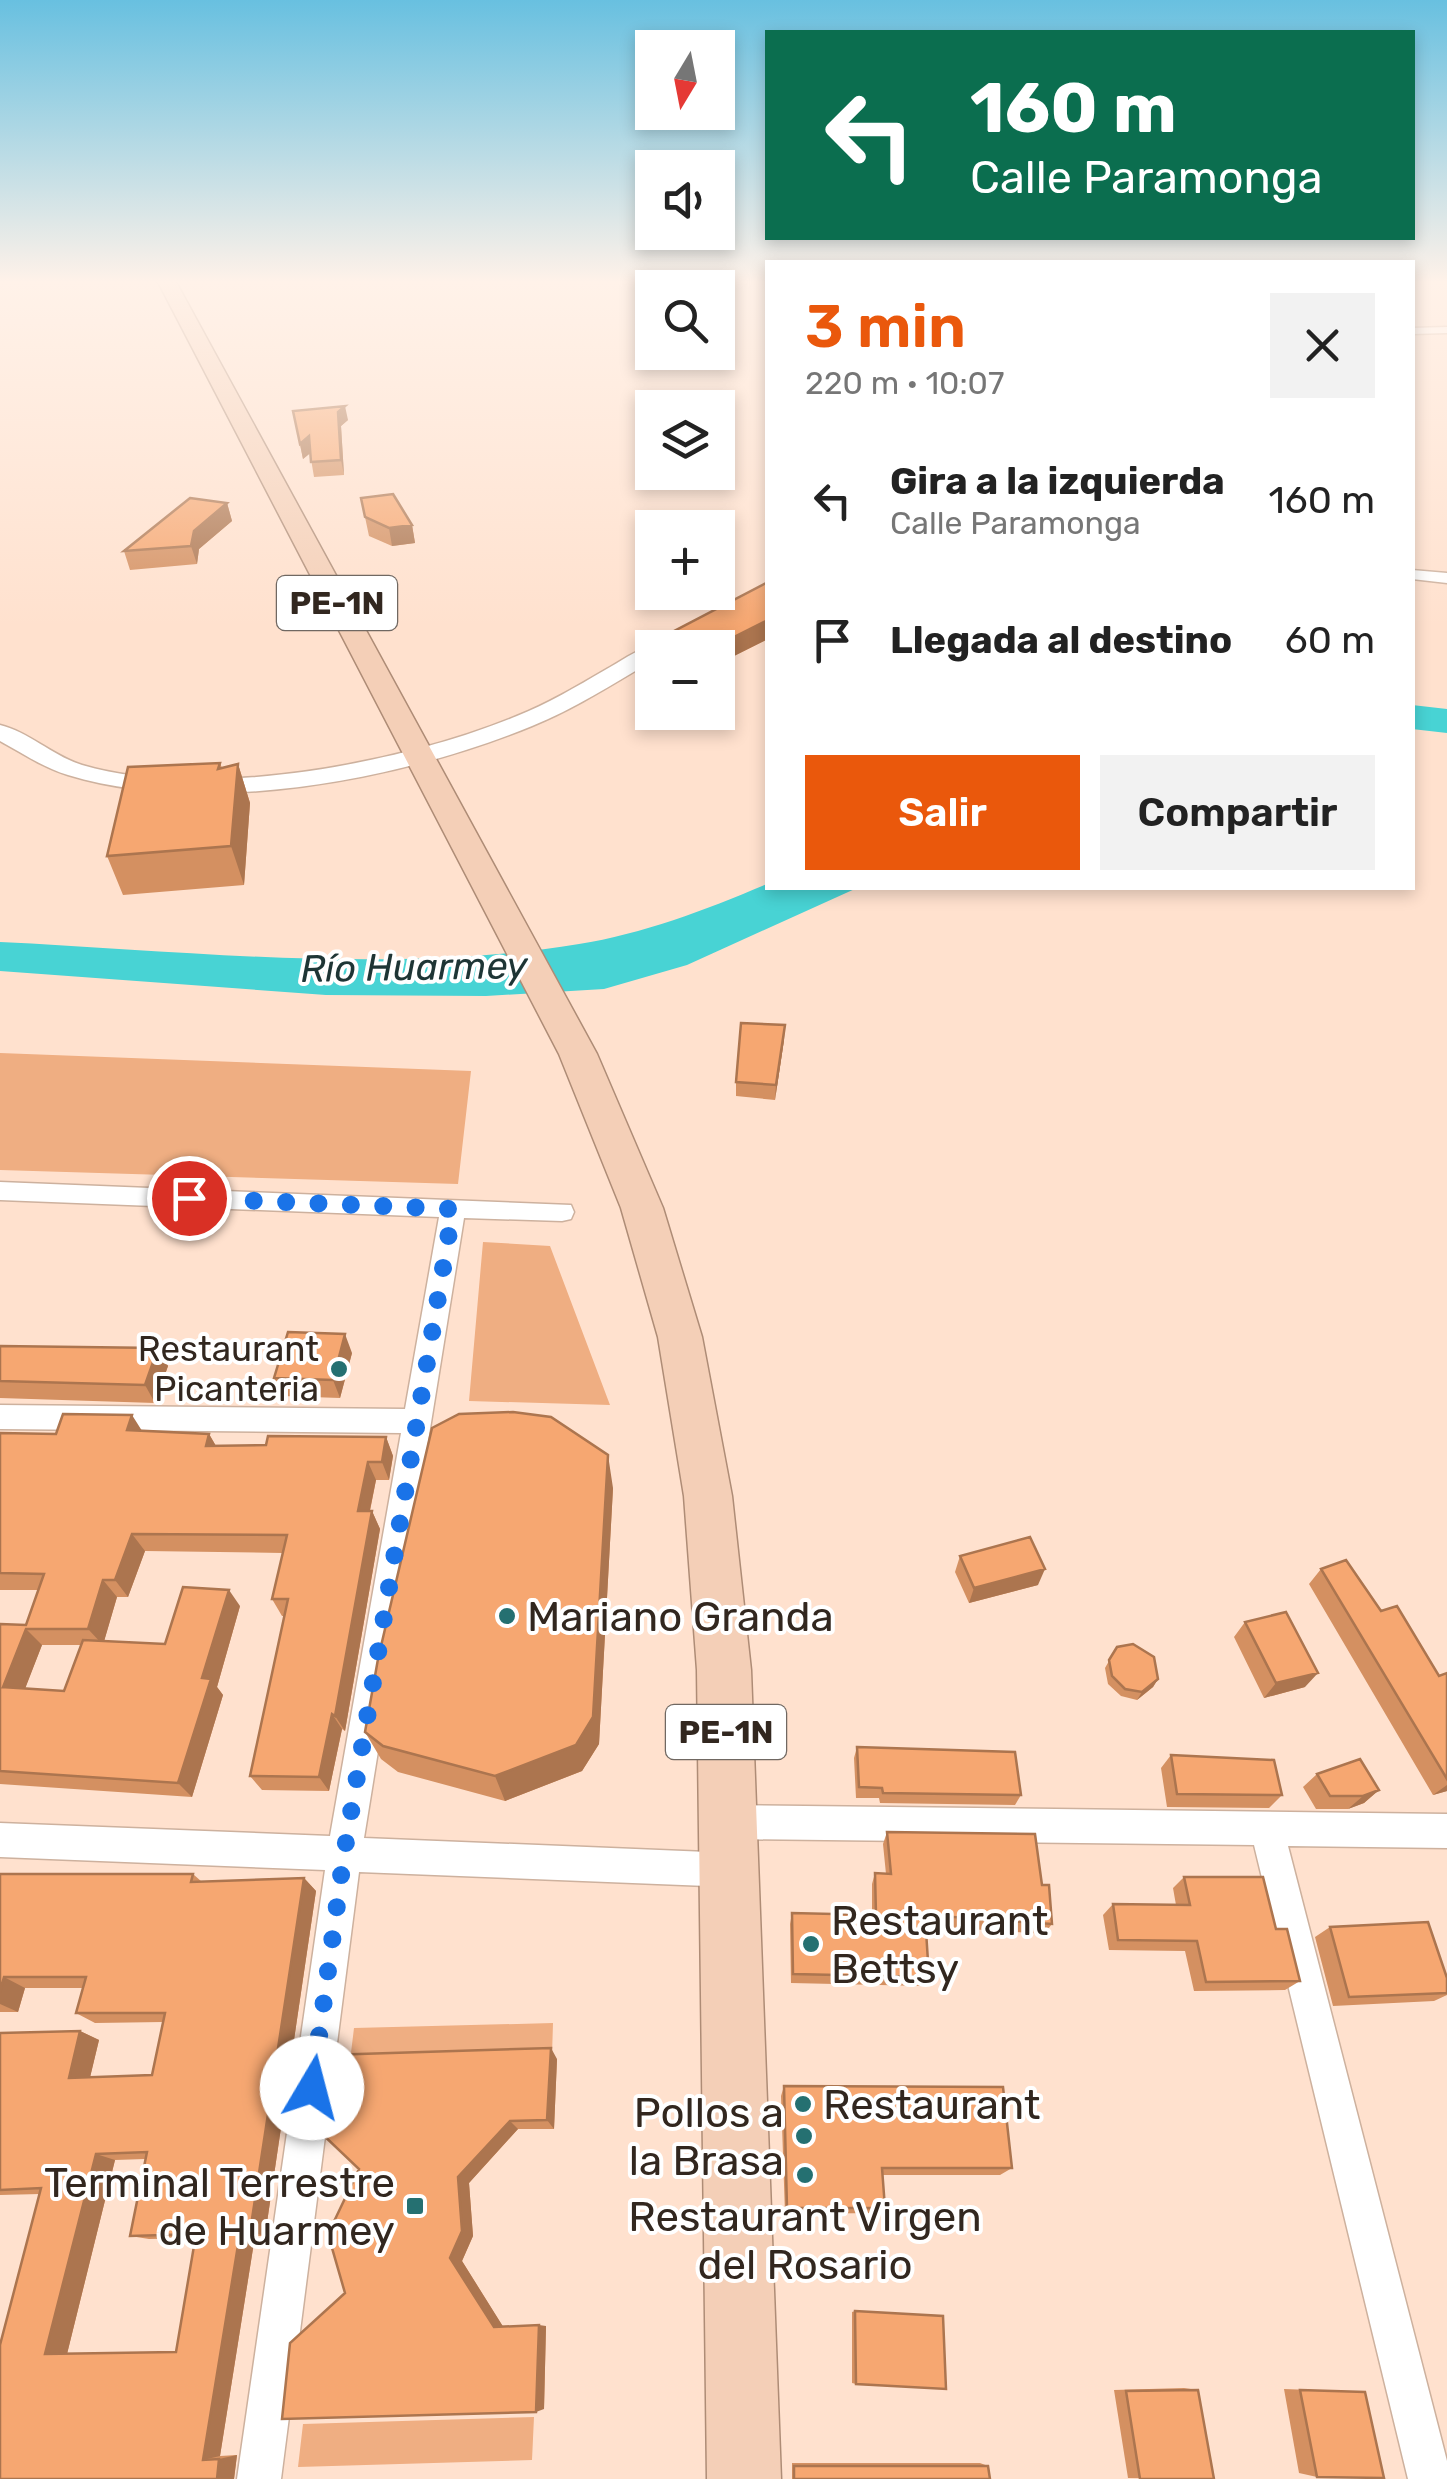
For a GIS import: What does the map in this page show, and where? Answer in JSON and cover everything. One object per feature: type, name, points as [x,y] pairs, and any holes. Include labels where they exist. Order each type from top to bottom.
[{"type":"highway","name":"PE-1N","points":[[227,396],[555,1011],[621,1151],[662,1270],[680,1337],[708,1496],[718,1588],[731,1846],[744,2479]]},
{"type":"street","points":[[1415,574],[1447,578]]},
{"type":"street","points":[[0,732],[75,770],[166,786],[339,773],[418,756],[524,722],[635,661]]},
{"type":"street","points":[[0,1191],[562,1212]]},
{"type":"street","points":[[259,2479],[344,1854],[453,1209]]},
{"type":"street","points":[[0,1417],[418,1421]]},
{"type":"street","points":[[0,1840],[344,1854],[1447,1831]]},
{"type":"street","points":[[1266,1832],[1430,2479]]},
{"type":"shaded area","points":[[0,1053],[471,1071],[458,1184],[0,1170]]},
{"type":"shaded area","points":[[483,1242],[550,1246],[610,1405],[469,1401]]},
{"type":"shaded area","points":[[553,2023],[552,2055],[350,2061],[354,2028]]},
{"type":"shaded area","points":[[534,2417],[532,2460],[298,2467],[303,2424]]},
{"type":"water","name":"Río Huarmey","points":[[765,885],[765,890],[853,890],[687,965],[604,989],[486,996],[326,995],[0,971],[0,942],[290,958],[436,958],[579,944],[627,934]]},
{"type":"building","points":[[345,406],[338,412],[341,460],[311,462],[309,436],[300,444],[293,411]]},
{"type":"building","points":[[393,494],[412,525],[389,528],[365,517],[361,498]]},
{"type":"building","points":[[190,498],[227,503],[194,531],[191,546],[124,551]]},
{"type":"building","points":[[765,584],[765,622],[735,636],[735,630],[676,630],[714,610],[735,610],[735,599]]},
{"type":"building","points":[[220,763],[218,769],[238,764],[231,846],[107,856],[128,767]]},
{"type":"building","points":[[741,1023],[785,1025],[776,1085],[736,1082]]},
{"type":"building","points":[[288,1332],[345,1334],[333,1380],[274,1378]]},
{"type":"building","points":[[0,1346],[158,1348],[145,1385],[0,1381]]},
{"type":"building","name":"Mariano Granda","points":[[513,1412],[551,1417],[608,1455],[593,1717],[576,1745],[495,1776],[383,1746],[365,1732],[378,1659],[432,1428],[459,1414]]},
{"type":"building","points":[[63,1414],[132,1415],[127,1430],[209,1434],[206,1446],[266,1445],[268,1436],[386,1437],[382,1462],[368,1462],[358,1511],[372,1511],[335,1716],[332,1714],[319,1777],[250,1776],[288,1599],[272,1599],[287,1535],[132,1534],[115,1580],[103,1580],[88,1629],[26,1629],[3,1687],[64,1691],[83,1640],[165,1644],[183,1587],[229,1590],[202,1678],[211,1679],[178,1783],[0,1771],[0,1624],[26,1625],[44,1574],[0,1573],[0,1433],[56,1434]]},
{"type":"building","points":[[1030,1537],[1045,1569],[974,1588],[960,1556]]},
{"type":"building","points":[[1346,1560],[1381,1611],[1397,1606],[1439,1676],[1447,1673],[1447,1779],[1321,1569]]},
{"type":"building","points":[[1286,1612],[1318,1673],[1276,1683],[1245,1622]]},
{"type":"building","points":[[1133,1644],[1154,1657],[1158,1679],[1142,1692],[1125,1689],[1112,1676],[1109,1660],[1117,1647]]},
{"type":"building","points":[[857,1747],[1015,1752],[1021,1795],[883,1793],[882,1788],[859,1787]]},
{"type":"building","points":[[1171,1755],[1274,1760],[1282,1795],[1177,1794]]},
{"type":"building","points":[[1360,1759],[1379,1790],[1363,1796],[1330,1796],[1317,1774]]},
{"type":"building","points":[[887,1832],[1035,1834],[1042,1885],[1049,1885],[1052,1924],[925,1915],[929,1977],[793,1974],[792,1913],[876,1915],[875,1873],[891,1874]]},
{"type":"building","points":[[0,1874],[193,1874],[191,1882],[304,1878],[250,2232],[240,2233],[203,2460],[219,2459],[217,2479],[0,2479],[0,2345],[41,2188],[0,2190],[0,2033],[80,2031],[69,2078],[152,2075],[165,2013],[76,2013],[86,1977],[4,1977],[0,1992]],"holes":[[[147,2152],[130,2236],[196,2234],[176,2352],[45,2354],[96,2154]]]},
{"type":"building","points":[[1184,1877],[1263,1877],[1276,1929],[1287,1929],[1300,1981],[1206,1982],[1197,1941],[1118,1940],[1113,1904],[1190,1905]]},
{"type":"building","points":[[1428,1922],[1447,1978],[1447,1993],[1349,1997],[1330,1927]]},
{"type":"building","points":[[551,2048],[547,2120],[510,2121],[458,2177],[462,2231],[450,2258],[494,2327],[539,2325],[536,2412],[282,2419],[290,2343],[345,2293],[328,2234],[359,2169],[318,2130],[328,2055]]},
{"type":"building","points":[[784,2086],[1003,2087],[1012,2168],[882,2168],[885,2208],[787,2208]]},
{"type":"building","points":[[855,2311],[943,2316],[946,2389],[856,2384]]},
{"type":"building","points":[[1198,2390],[1214,2479],[1140,2479],[1126,2391]]},
{"type":"building","points":[[1300,2390],[1365,2392],[1384,2478],[1317,2477]]},
{"type":"building","points":[[794,2466],[988,2466],[990,2479],[794,2479]]},
{"type":"waterway","name":"Río Huarmey","points":[[1415,717],[1447,721]]},
{"type":"place","name":"Restaurant Picanteria","points":[[339,1369]]},
{"type":"place","name":"Mariano Granda","points":[[507,1616]]},
{"type":"place","name":"Restaurant Bettsy","points":[[811,1944]]},
{"type":"place","name":"Restaurant","points":[[803,2104]]},
{"type":"place","name":"Pollos a la Brasa","points":[[804,2136]]},
{"type":"place","name":"Restaurant Virgen del Rosario","points":[[805,2175]]},
{"type":"place","name":"Terminal Terrestre de Huarmey","points":[[415,2206]]},
{"type":"route","points":[[189,1198],[453,1209],[344,1854],[312,2088]]}]
